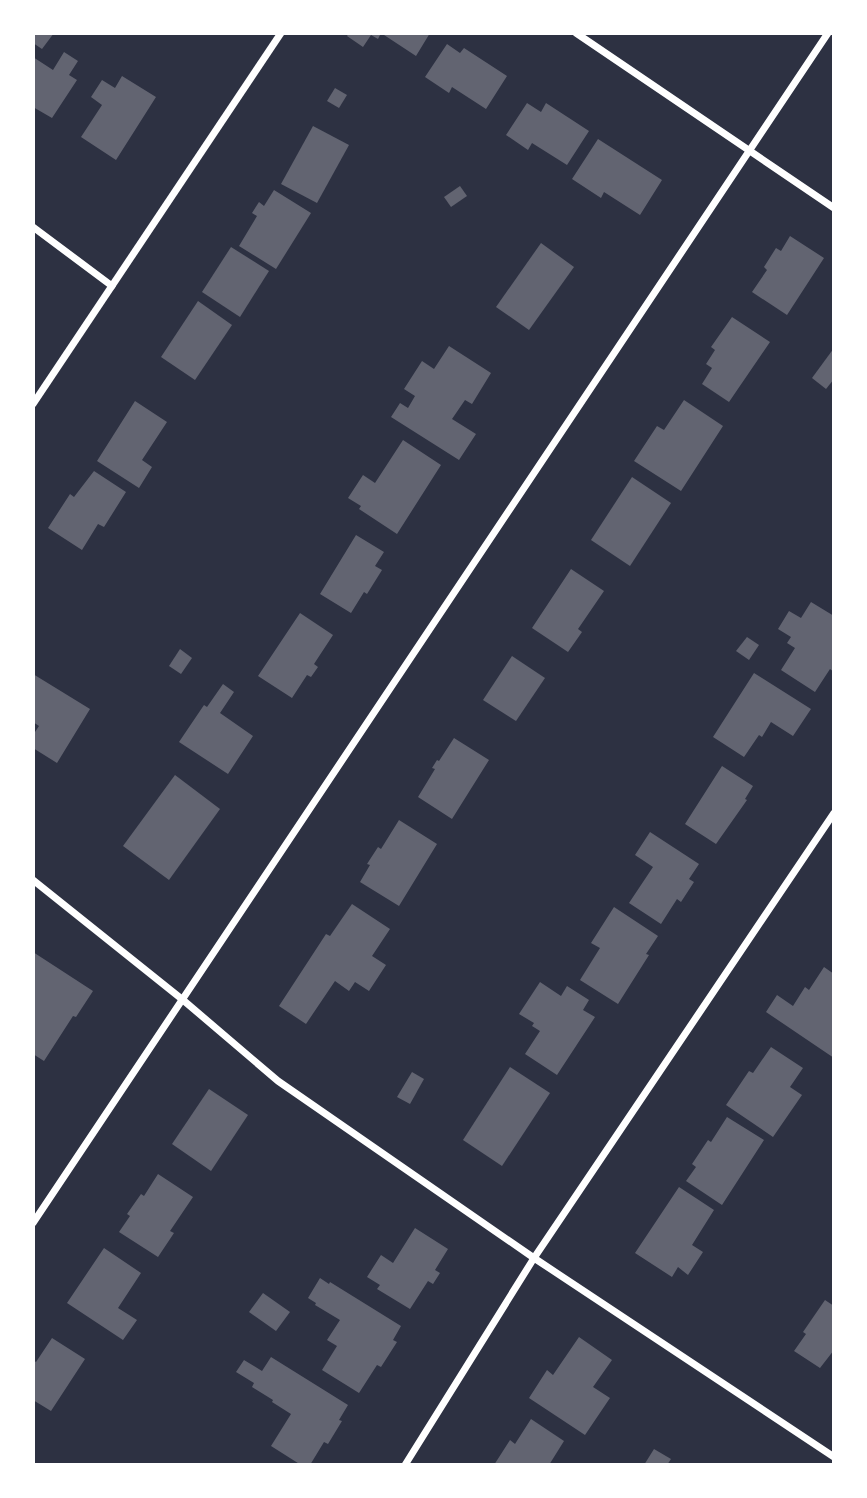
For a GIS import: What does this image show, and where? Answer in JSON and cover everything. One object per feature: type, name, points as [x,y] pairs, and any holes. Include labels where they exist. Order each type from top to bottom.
[{"type":"street","points":[[33,404],[281,33]]},
{"type":"street","points":[[576,33],[834,208]]},
{"type":"street","points":[[33,1223],[828,33]]},
{"type":"street","points":[[33,227],[112,286]]},
{"type":"street","points":[[405,1465],[534,1258],[834,813]]},
{"type":"street","points":[[33,880],[183,1000],[278,1081],[534,1258],[834,1457]]},
{"type":"building","points":[[33,33],[54,33],[42,49],[33,43]]},
{"type":"building","points":[[349,33],[381,33],[378,39],[371,35],[363,47],[347,36]]},
{"type":"building","points":[[381,33],[430,33],[416,56]]},
{"type":"building","points":[[447,44],[460,53],[464,48],[507,76],[486,109],[452,87],[449,93],[425,77]]},
{"type":"building","points":[[64,52],[78,61],[69,75],[77,80],[52,118],[33,107],[33,57],[53,70]]},
{"type":"building","points":[[122,76],[156,97],[116,160],[81,137],[102,105],[91,97],[102,80],[115,88]]},
{"type":"building","points":[[335,88],[347,95],[339,108],[327,101]]},
{"type":"building","points":[[527,103],[541,112],[546,103],[589,131],[567,165],[532,143],[528,150],[506,135]]},
{"type":"building","points":[[313,126],[349,145],[317,203],[281,184]]},
{"type":"building","points":[[598,139],[662,180],[640,215],[604,192],[601,198],[572,179]]},
{"type":"building","points":[[460,186],[467,196],[451,207],[444,197]]},
{"type":"building","points":[[274,190],[311,213],[276,269],[239,246],[257,216],[252,213],[259,202],[264,206]]},
{"type":"building","points":[[790,236],[824,258],[787,315],[752,292],[767,270],[764,267],[776,248],[781,251]]},
{"type":"building","points":[[541,243],[574,267],[529,330],[496,307]]},
{"type":"building","points":[[231,247],[269,271],[240,317],[202,292]]},
{"type":"building","points":[[198,301],[232,325],[195,380],[161,357]]},
{"type":"building","points":[[732,317],[770,342],[729,402],[702,384],[712,368],[706,364],[715,350],[711,347]]},
{"type":"building","points":[[449,346],[491,373],[472,404],[465,400],[452,419],[476,434],[459,460],[391,417],[400,403],[408,408],[415,396],[404,389],[422,361],[434,369]]},
{"type":"building","points":[[834,348],[834,379],[826,389],[812,378]]},
{"type":"building","points":[[684,400],[723,426],[681,491],[634,461],[657,426],[664,430]]},
{"type":"building","points":[[135,401],[167,422],[142,460],[152,467],[139,488],[97,461]]},
{"type":"building","points":[[403,440],[441,465],[397,534],[359,509],[361,506],[348,498],[363,475],[375,483]]},
{"type":"building","points":[[94,471],[126,492],[104,527],[98,524],[82,550],[48,528],[70,494],[74,497]]},
{"type":"building","points":[[632,477],[671,503],[630,566],[591,540]]},
{"type":"building","points":[[356,535],[384,552],[375,566],[382,570],[351,613],[320,594]]},
{"type":"building","points":[[571,569],[604,591],[578,629],[582,632],[568,652],[532,628]]},
{"type":"building","points":[[811,602],[834,616],[834,672],[830,669],[815,692],[781,670],[795,648],[787,643],[791,637],[778,629],[789,611],[801,618]]},
{"type":"building","points":[[300,613],[333,635],[314,664],[318,667],[311,677],[307,675],[292,698],[258,676]]},
{"type":"building","points":[[747,637],[759,645],[749,660],[736,651]]},
{"type":"building","points":[[180,649],[192,658],[181,674],[169,666]]},
{"type":"building","points":[[512,656],[545,678],[516,721],[483,700]]},
{"type":"building","points":[[754,673],[811,709],[793,736],[771,722],[744,757],[713,737]]},
{"type":"building","points":[[33,674],[90,709],[57,763],[33,748],[33,735],[39,726],[33,722]]},
{"type":"building","points":[[223,684],[234,692],[220,713],[253,736],[228,774],[179,742],[204,705],[207,707]]},
{"type":"building","points":[[454,738],[489,760],[452,819],[418,797],[435,769],[432,768]]},
{"type":"building","points":[[722,766],[753,786],[745,799],[747,800],[716,844],[685,824]]},
{"type":"building","points":[[175,775],[220,809],[169,880],[123,846]]},
{"type":"building","points":[[399,820],[437,844],[399,906],[360,882],[370,865],[367,864],[378,847],[381,849]]},
{"type":"building","points":[[650,832],[699,864],[689,879],[694,882],[681,902],[677,899],[661,924],[629,903],[653,867],[635,855]]},
{"type":"building","points":[[352,904],[390,929],[372,956],[386,965],[369,991],[355,982],[349,991],[335,981],[306,1024],[279,1006],[326,934],[330,936]]},
{"type":"building","points":[[614,907],[658,936],[618,1004],[580,980],[600,948],[591,943]]},
{"type":"building","points":[[33,952],[93,991],[44,1061],[33,1054]]},
{"type":"building","points":[[824,967],[834,974],[834,1058],[766,1012],[777,995],[793,1006],[805,987],[809,990]]},
{"type":"building","points":[[540,982],[561,996],[567,986],[589,1000],[583,1010],[595,1017],[557,1075],[525,1054],[540,1031],[532,1026],[534,1023],[519,1014]]},
{"type":"building","points":[[771,1047],[803,1068],[790,1087],[802,1095],[773,1137],[726,1105],[749,1071],[753,1073]]},
{"type":"building","points":[[510,1067],[550,1093],[502,1166],[463,1140]]},
{"type":"building","points":[[412,1072],[424,1079],[410,1104],[397,1097]]},
{"type":"building","points":[[209,1089],[248,1115],[211,1171],[172,1144]]},
{"type":"building","points":[[727,1117],[764,1140],[722,1205],[686,1181],[696,1167],[692,1164]]},
{"type":"building","points":[[158,1174],[193,1197],[170,1231],[174,1233],[158,1257],[119,1232],[130,1216],[127,1214],[141,1194],[144,1196]]},
{"type":"building","points":[[679,1187],[714,1210],[692,1245],[703,1252],[688,1275],[678,1267],[672,1277],[635,1253]]},
{"type":"building","points":[[415,1228],[448,1249],[435,1270],[440,1273],[433,1284],[428,1281],[410,1309],[377,1289],[380,1285],[367,1277],[381,1255],[393,1263]]},
{"type":"building","points":[[104,1248],[141,1273],[118,1308],[137,1320],[123,1340],[67,1303]]},
{"type":"building","points":[[320,1278],[401,1326],[393,1340],[397,1342],[381,1367],[377,1365],[359,1393],[322,1370],[337,1346],[327,1340],[340,1320],[308,1298]]},
{"type":"building","points":[[263,1293],[290,1312],[276,1331],[249,1312]]},
{"type":"building","points":[[825,1300],[834,1306],[834,1350],[820,1368],[794,1351],[806,1334],[803,1332]]},
{"type":"building","points":[[579,1337],[612,1360],[593,1387],[610,1398],[585,1435],[529,1398],[547,1370],[553,1375]]},
{"type":"building","points":[[52,1338],[85,1359],[51,1411],[33,1400],[33,1360],[36,1362]]},
{"type":"building","points":[[271,1357],[348,1405],[328,1444],[324,1442],[310,1465],[301,1465],[271,1446],[291,1414],[252,1387],[254,1383],[236,1372],[244,1360],[262,1371]]},
{"type":"building","points":[[531,1419],[564,1441],[549,1465],[494,1465],[510,1440],[515,1444]]},
{"type":"building","points":[[654,1449],[671,1459],[667,1465],[644,1465]]}]
